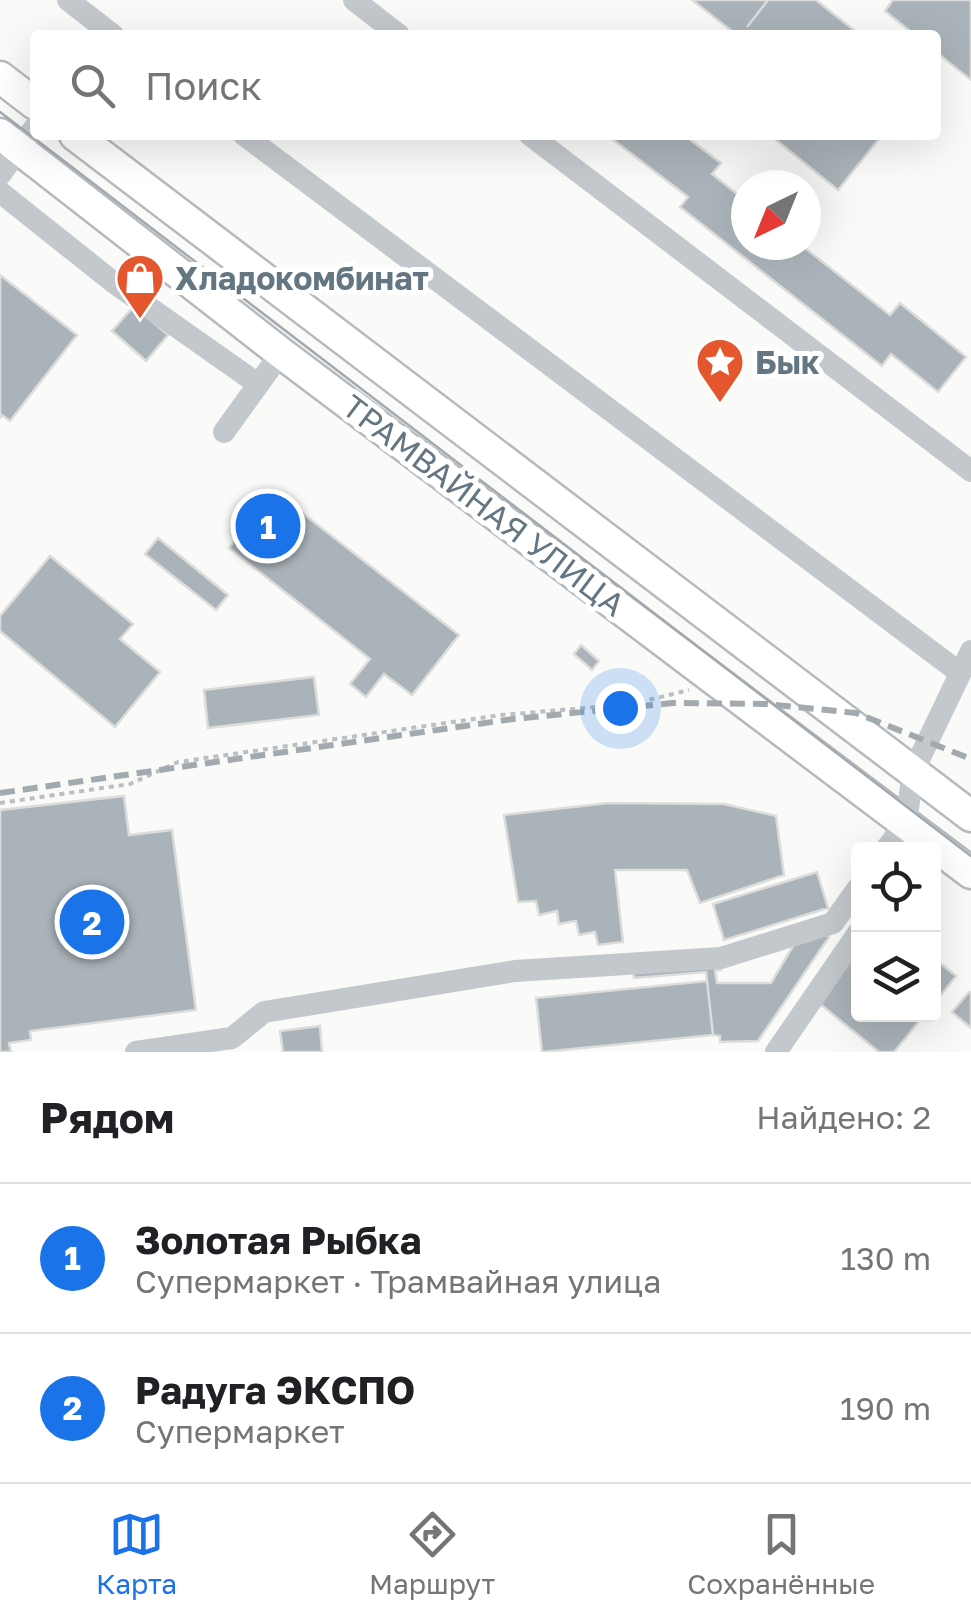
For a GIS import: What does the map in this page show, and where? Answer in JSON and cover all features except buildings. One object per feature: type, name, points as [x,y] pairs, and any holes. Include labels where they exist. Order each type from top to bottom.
[{"type":"main road","points":[[0,77],[30,100]]},
{"type":"main road","name":"ТРАМВАЙНАЯ УЛИЦА","points":[[18,137],[282,353],[971,873]]},
{"type":"main road","name":"ТРАМВАЙНАЯ УЛИЦА","points":[[82,140],[971,816]]},
{"type":"street","points":[[68,0],[107,30]]},
{"type":"street","points":[[354,0],[393,30]]},
{"type":"street","points":[[0,175],[18,137]]},
{"type":"street","points":[[251,140],[960,674]]},
{"type":"street","points":[[537,140],[971,471]]},
{"type":"street","points":[[0,192],[113,282],[258,384]]},
{"type":"street","points":[[224,432],[282,353]]},
{"type":"street","points":[[892,842],[906,823],[913,772],[971,652]]},
{"type":"street","points":[[136,1052],[232,1038],[264,1012],[496,974],[720,958],[833,923],[851,898]]},
{"type":"street","points":[[776,1052],[851,944]]},
{"type":"path","points":[[0,803],[130,784],[178,762],[501,716],[632,704],[688,690],[708,674]]},
{"type":"tram line","points":[[0,112],[30,135]]},
{"type":"tram line","points":[[37,140],[971,856]]},
{"type":"railway","points":[[0,793],[513,719],[673,703],[765,704],[856,713],[971,759]]},
{"type":"place","name":"Хладокомбинат","points":[[140,320]]},
{"type":"place","name":"Бык","points":[[720,404]]},
{"type":"place","name":"Золотая Рыбка","points":[[268,526]]},
{"type":"place","name":"Радуга ЭКСПО","points":[[92,922]]}]
